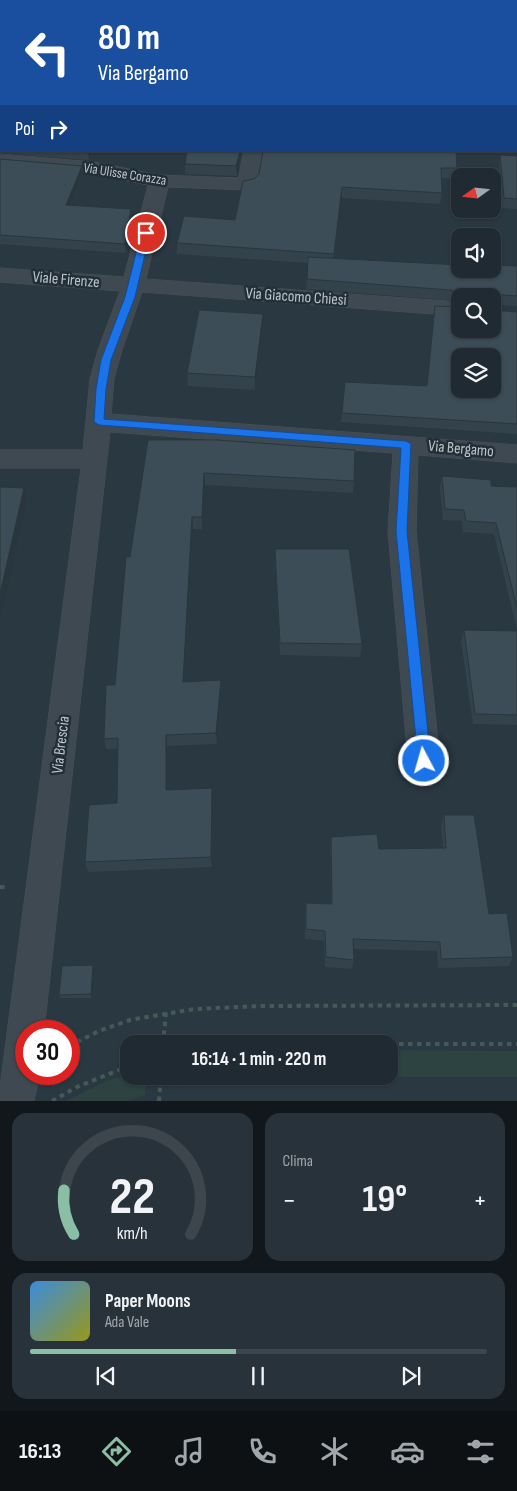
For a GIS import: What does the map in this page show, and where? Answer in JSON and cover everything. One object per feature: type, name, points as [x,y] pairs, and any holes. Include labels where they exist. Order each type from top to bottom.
[{"type":"street","name":"Via Ulisse Corazza","points":[[0,160],[94,168],[159,181],[247,184],[254,152]]},
{"type":"street","name":"Via Brescia","points":[[27,1020],[95,459],[101,389],[106,360],[130,297],[159,181]]},
{"type":"street","name":"Viale Firenze","points":[[0,275],[132,285]]},
{"type":"street","name":"Via Giacomo Chiesi","points":[[132,285],[451,309]]},
{"type":"street","name":"Via Bergamo","points":[[99,422],[517,454]]},
{"type":"street","name":"Via Bergamo","points":[[406,444],[402,531],[424,761]]},
{"type":"street","points":[[0,459],[95,459]]},
{"type":"path","points":[[80,1040],[104,1028],[135,1018],[166,1012],[240,1006],[517,1005]]},
{"type":"path","points":[[164,1035],[166,1012]]},
{"type":"path","points":[[398,1044],[517,1044]]},
{"type":"path","points":[[52,1101],[78,1087],[120,1070]]},
{"type":"path","points":[[159,1101],[160,1085]]},
{"type":"green space","points":[[398,1050],[517,1051],[517,1077],[398,1077]]},
{"type":"green space","points":[[120,1077],[120,1085],[146,1085],[145,1095],[128,1101],[65,1101]]},
{"type":"building","points":[[187,152],[240,152],[236,166],[185,164]]},
{"type":"building","points":[[263,152],[456,152],[457,168],[441,168],[442,193],[342,187],[334,254],[177,243],[184,216],[235,220],[243,181],[254,179],[259,174]]},
{"type":"building","points":[[500,155],[517,156],[517,199],[504,198]]},
{"type":"building","points":[[0,159],[82,166],[66,205],[131,209],[125,244],[0,235]]},
{"type":"building","points":[[308,257],[451,265],[451,278],[501,278],[501,265],[517,266],[517,296],[501,295],[501,288],[451,288],[451,290],[307,279]]},
{"type":"building","points":[[435,306],[451,307],[451,338],[501,338],[501,311],[517,312],[517,424],[342,413],[345,382],[427,386]]},
{"type":"building","points":[[199,310],[263,314],[255,377],[187,373]]},
{"type":"building","points":[[148,440],[217,440],[355,450],[354,481],[204,473],[202,517],[192,517],[183,682],[221,680],[216,733],[166,735],[166,790],[212,788],[211,857],[85,862],[89,805],[117,803],[118,738],[104,739],[106,685],[115,685],[126,557],[130,557]]},
{"type":"building","points":[[442,476],[491,480],[491,486],[517,487],[517,608],[496,523],[466,521],[464,510],[445,509]]},
{"type":"building","points":[[0,487],[24,488],[0,594]]},
{"type":"building","points":[[275,549],[349,549],[362,644],[280,643]]},
{"type":"building","points":[[464,630],[517,631],[517,715],[475,714]]},
{"type":"building","points":[[444,815],[474,815],[489,914],[507,913],[513,957],[441,959],[440,942],[353,939],[354,960],[326,957],[325,931],[306,929],[306,903],[332,904],[331,837],[377,834],[379,849],[446,848]]},
{"type":"building","points":[[93,965],[91,994],[59,995],[62,966]]},
{"type":"route","points":[[146,233],[130,297],[106,360],[102,379],[99,422],[406,444],[402,496],[402,531],[424,761]]}]
